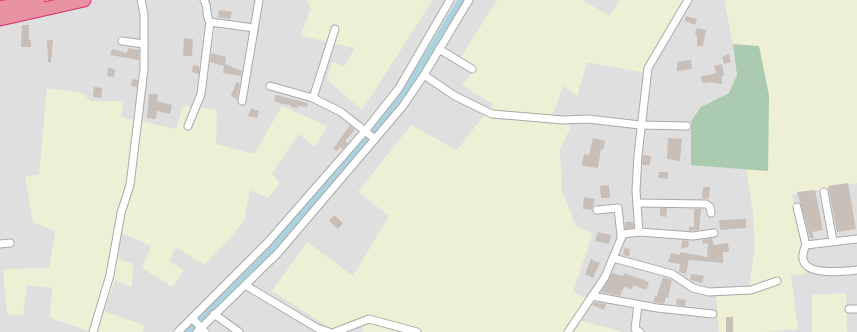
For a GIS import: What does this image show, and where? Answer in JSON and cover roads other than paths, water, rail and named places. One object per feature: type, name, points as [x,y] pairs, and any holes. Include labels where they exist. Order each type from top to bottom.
[{"type":"highway","points":[[0,8],[38,0]]},
{"type":"highway","points":[[0,19],[84,0]]},
{"type":"street","points":[[92,332],[110,274],[120,213],[130,185],[144,69],[144,14],[141,0]]},
{"type":"street","points":[[188,126],[201,94],[210,22],[204,0]]},
{"type":"street","points":[[242,101],[259,0]]},
{"type":"street","points":[[178,332],[197,326],[214,314],[220,298],[245,285],[277,252],[370,135],[450,0]]},
{"type":"street","points":[[197,326],[269,243],[370,135],[403,106],[424,75],[469,0]]},
{"type":"street","points":[[639,232],[636,191],[640,125],[648,68],[688,0]]},
{"type":"street","points":[[210,22],[254,28]]},
{"type":"street","points":[[313,98],[335,30]]},
{"type":"street","points":[[122,41],[144,44]]},
{"type":"street","points":[[439,49],[472,69]]},
{"type":"street","points":[[424,75],[455,96],[492,114],[563,120],[588,119],[640,125],[687,126]]},
{"type":"street","points":[[270,86],[329,104],[370,135]]},
{"type":"street","points":[[824,192],[833,241]]},
{"type":"street","points":[[637,203],[706,204],[709,205],[711,213]]},
{"type":"street","points":[[797,207],[806,244],[803,250],[803,259],[808,268],[828,272],[857,270]]},
{"type":"street","points":[[568,332],[605,277],[621,236],[618,208],[597,210]]},
{"type":"street","points":[[621,236],[627,233],[639,232],[693,236],[714,233]]},
{"type":"street","points":[[806,244],[857,239]]},
{"type":"street","points":[[0,244],[10,243]]},
{"type":"street","points":[[269,243],[277,252]]},
{"type":"street","points":[[613,258],[672,274],[693,288],[708,292],[751,290],[777,281]]},
{"type":"street","points":[[245,285],[317,328],[329,332]]},
{"type":"street","points":[[592,296],[638,305],[713,314]]},
{"type":"street","points":[[638,305],[635,329],[640,332]]},
{"type":"street","points":[[849,309],[857,309]]},
{"type":"street","points":[[214,314],[239,332]]},
{"type":"street","points":[[335,332],[369,319],[417,332]]},
{"type":"waterway","points":[[187,332],[269,253],[402,98],[462,0]]}]
